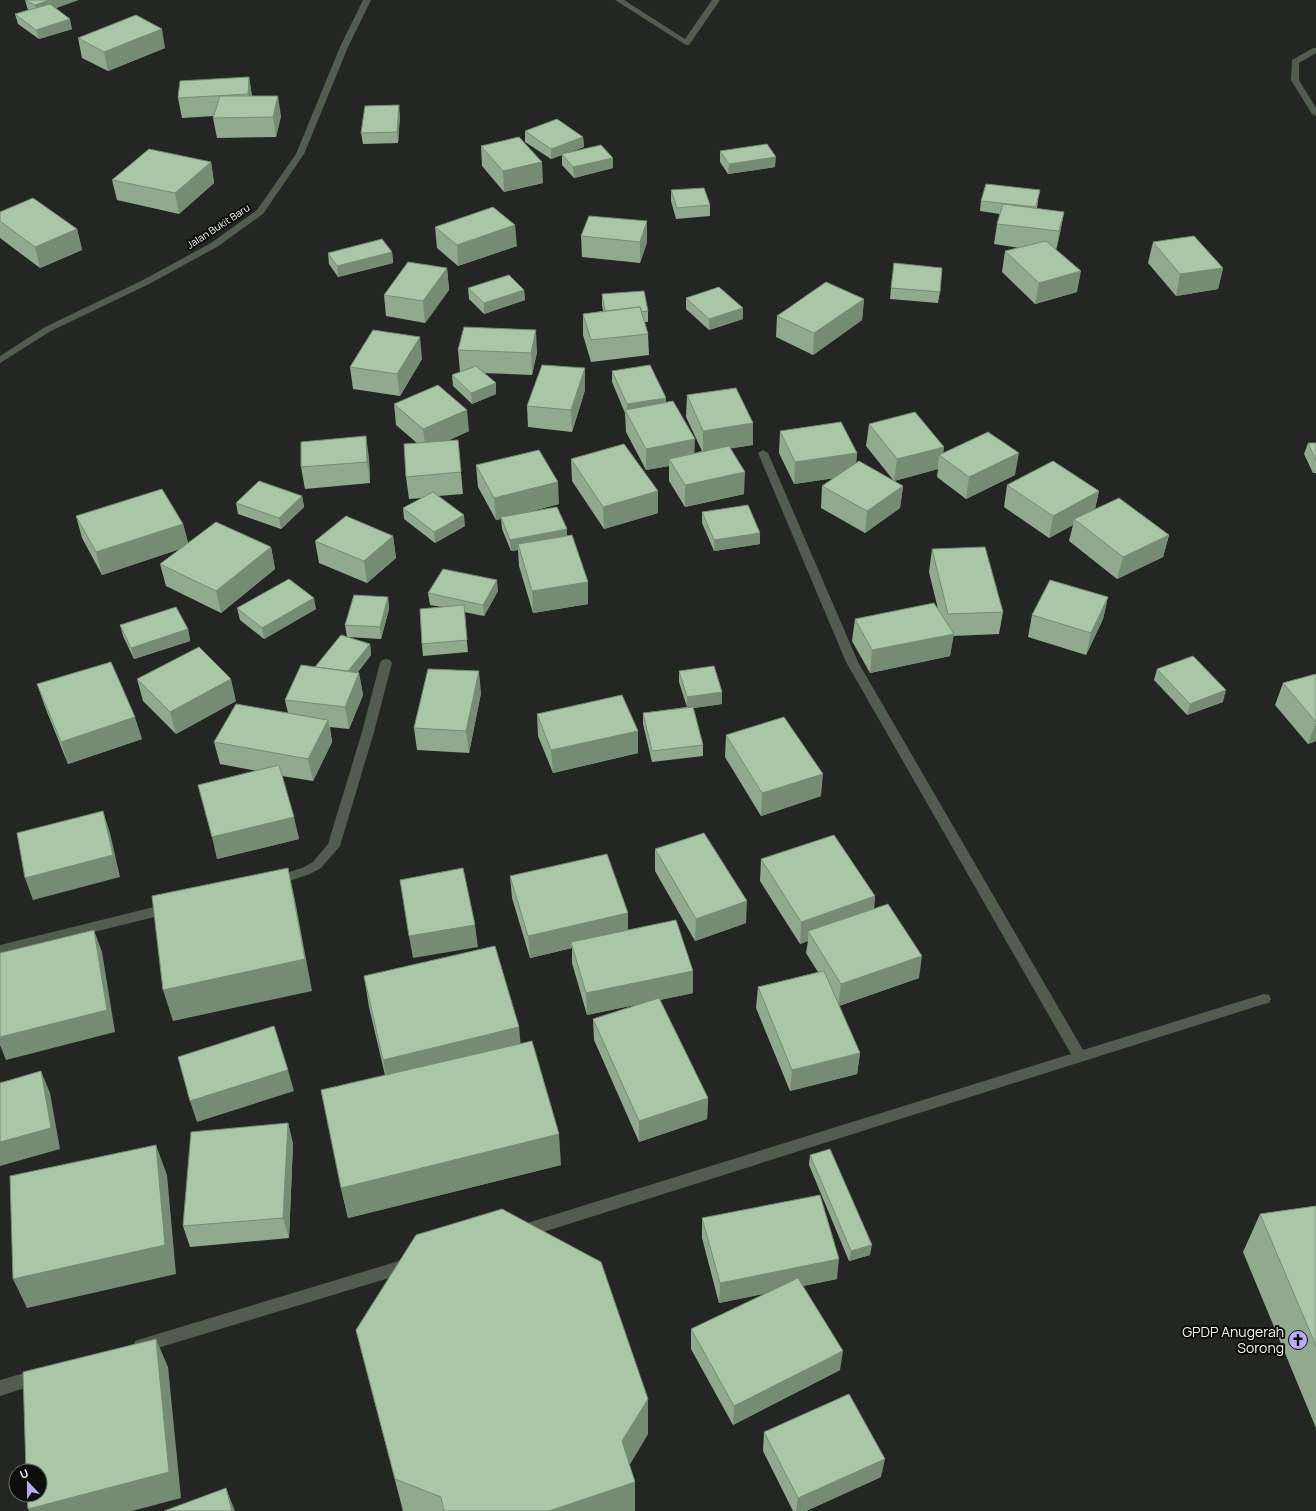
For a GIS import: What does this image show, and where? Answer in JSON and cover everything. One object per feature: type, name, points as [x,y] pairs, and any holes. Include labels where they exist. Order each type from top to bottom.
[{"type":"street","name":"Jalan Bukit Baru","points":[[0,360],[48,329],[146,282],[214,245],[260,212],[300,154],[344,47],[367,0]]},
{"type":"street","points":[[619,0],[686,43],[716,0]]},
{"type":"street","points":[[1316,50],[1295,62],[1295,80],[1316,114]]},
{"type":"street","points":[[763,454],[852,662],[1080,1057]]},
{"type":"street","points":[[266,883],[306,871],[317,865],[334,846],[368,732],[386,663]]},
{"type":"street","points":[[0,950],[181,905]]},
{"type":"street","points":[[510,1235],[1264,999]]},
{"type":"street","points":[[130,1349],[419,1263]]},
{"type":"street","points":[[0,1388],[53,1372]]},
{"type":"building","points":[[25,0],[50,0],[35,5]]},
{"type":"building","points":[[50,4],[70,19],[36,30],[15,14]]},
{"type":"building","points":[[136,15],[162,29],[104,52],[78,38]]},
{"type":"building","points":[[249,77],[248,94],[178,98],[180,81]]},
{"type":"building","points":[[220,96],[278,96],[273,117],[213,118]]},
{"type":"building","points":[[399,105],[397,132],[361,133],[365,106]]},
{"type":"building","points":[[557,119],[583,137],[551,149],[525,131]]},
{"type":"building","points":[[519,137],[542,162],[503,171],[481,146]]},
{"type":"building","points":[[767,144],[776,157],[729,164],[720,151]]},
{"type":"building","points":[[601,145],[613,158],[573,167],[562,154]]},
{"type":"building","points":[[149,149],[211,162],[175,193],[112,180]]},
{"type":"building","points":[[986,184],[1040,190],[1036,207],[981,201]]},
{"type":"building","points":[[704,188],[710,205],[677,208],[671,190]]},
{"type":"building","points":[[33,198],[77,229],[35,247],[0,221],[0,212]]},
{"type":"building","points":[[1003,204],[1064,212],[1059,231],[997,224]]},
{"type":"building","points":[[493,207],[515,225],[457,245],[435,227]]},
{"type":"building","points":[[589,216],[647,221],[640,242],[581,236]]},
{"type":"building","points":[[1194,236],[1223,268],[1180,274],[1153,242]]},
{"type":"building","points":[[382,239],[392,252],[337,266],[328,253]]},
{"type":"building","points":[[1046,241],[1081,271],[1039,283],[1005,251]]},
{"type":"building","points":[[408,262],[447,268],[423,301],[384,295]]},
{"type":"building","points":[[894,263],[942,268],[940,292],[891,288]]},
{"type":"building","points":[[509,275],[524,290],[484,303],[468,288]]},
{"type":"building","points":[[826,282],[864,299],[814,333],[777,316]]},
{"type":"building","points":[[719,287],[743,308],[709,319],[686,298]]},
{"type":"building","points":[[644,291],[648,311],[641,312],[640,307],[605,311],[602,294]]},
{"type":"building","points":[[640,307],[648,334],[591,340],[583,314]]},
{"type":"building","points":[[464,327],[536,330],[531,353],[458,350]]},
{"type":"building","points":[[373,330],[420,337],[397,374],[350,367]]},
{"type":"building","points":[[542,365],[585,368],[571,410],[527,406]]},
{"type":"building","points":[[650,365],[666,398],[627,404],[612,371]]},
{"type":"building","points":[[476,366],[496,383],[471,393],[452,375]]},
{"type":"building","points":[[438,385],[467,410],[423,429],[394,404]]},
{"type":"building","points":[[736,388],[753,423],[703,431],[687,395]]},
{"type":"building","points":[[673,401],[695,439],[646,449],[625,410]]},
{"type":"building","points":[[915,412],[944,447],[897,459],[869,424]]},
{"type":"building","points":[[841,422],[857,453],[795,462],[780,431]]},
{"type":"building","points":[[988,432],[1019,453],[969,477],[939,455]]},
{"type":"building","points":[[366,436],[367,462],[301,467],[301,442]]},
{"type":"building","points":[[458,440],[461,472],[406,477],[404,444]]},
{"type":"building","points":[[1308,443],[1316,443],[1316,461]]},
{"type":"building","points":[[624,444],[658,491],[603,507],[571,459]]},
{"type":"building","points":[[729,446],[745,472],[685,485],[669,459]]},
{"type":"building","points":[[539,450],[558,482],[494,498],[476,465]]},
{"type":"building","points":[[859,461],[903,486],[867,511],[822,486]]},
{"type":"building","points":[[1053,461],[1099,491],[1053,516],[1007,485]]},
{"type":"building","points":[[259,481],[302,496],[279,518],[236,503]]},
{"type":"building","points":[[162,489],[183,524],[96,552],[76,516]]},
{"type":"building","points":[[433,492],[464,515],[434,532],[403,508]]},
{"type":"building","points":[[1119,498],[1169,535],[1123,557],[1074,519]]},
{"type":"building","points":[[748,505],[760,533],[714,540],[702,512]]},
{"type":"building","points":[[557,507],[567,529],[510,540],[501,517]]},
{"type":"building","points":[[346,516],[393,536],[364,561],[315,541]]},
{"type":"building","points":[[216,522],[271,547],[216,591],[160,564]]},
{"type":"building","points":[[572,535],[588,582],[532,591],[518,544]]},
{"type":"building","points":[[985,547],[1003,612],[948,614],[932,549]]},
{"type":"building","points":[[443,569],[497,580],[483,605],[428,593]]},
{"type":"building","points":[[289,579],[314,598],[262,628],[237,608]]},
{"type":"building","points":[[1050,580],[1108,597],[1091,633],[1032,615]]},
{"type":"building","points":[[354,595],[388,597],[380,627],[345,625]]},
{"type":"building","points":[[934,603],[954,634],[872,650],[855,619]]},
{"type":"building","points":[[464,605],[467,640],[422,644],[420,609]]},
{"type":"building","points":[[176,607],[188,629],[131,648],[120,625]]},
{"type":"building","points":[[341,635],[370,644],[348,671],[315,667]]},
{"type":"building","points":[[199,647],[231,679],[170,712],[137,679]]},
{"type":"building","points":[[1193,656],[1226,690],[1190,704],[1157,669]]},
{"type":"building","points":[[111,662],[135,717],[61,742],[37,684]]},
{"type":"building","points":[[301,665],[359,673],[345,707],[285,700]]},
{"type":"building","points":[[714,666],[722,692],[687,697],[679,671]]},
{"type":"building","points":[[428,669],[479,671],[466,731],[414,728]]},
{"type":"building","points":[[1316,674],[1316,722],[1283,683]]},
{"type":"building","points":[[622,695],[638,731],[551,750],[537,714]]},
{"type":"building","points":[[236,704],[328,720],[308,759],[214,742]]},
{"type":"building","points":[[693,707],[703,745],[652,751],[643,713]]},
{"type":"building","points":[[784,717],[823,774],[762,793],[726,735]]},
{"type":"building","points":[[279,765],[294,817],[212,837],[198,785]]},
{"type":"building","points":[[103,811],[113,855],[25,878],[17,833]]},
{"type":"building","points":[[704,833],[747,901],[696,919],[655,849]]},
{"type":"building","points":[[834,835],[875,896],[801,922],[761,859]]},
{"type":"building","points":[[607,854],[628,913],[528,936],[510,876]]},
{"type":"building","points":[[288,868],[305,959],[163,990],[152,896]]},
{"type":"building","points":[[463,868],[475,925],[409,936],[400,880]]},
{"type":"building","points":[[888,904],[922,956],[841,984],[808,931]]},
{"type":"building","points":[[676,920],[693,971],[586,993],[571,942]]},
{"type":"building","points":[[94,930],[107,1010],[0,1037],[0,953]]},
{"type":"building","points":[[495,946],[519,1027],[383,1060],[364,976]]},
{"type":"building","points":[[824,971],[860,1053],[792,1070],[758,987]]},
{"type":"building","points":[[659,998],[708,1098],[639,1121],[593,1019]]},
{"type":"building","points":[[274,1026],[288,1070],[190,1101],[178,1057]]},
{"type":"building","points":[[532,1041],[559,1134],[341,1188],[321,1090]]},
{"type":"building","points":[[41,1071],[51,1128],[0,1142],[0,1083]]},
{"type":"building","points":[[288,1123],[283,1218],[183,1226],[191,1132]]},
{"type":"building","points":[[156,1145],[165,1245],[13,1279],[10,1176]]},
{"type":"building","points":[[830,1149],[872,1245],[851,1251],[810,1155]]},
{"type":"building","points":[[820,1195],[839,1259],[720,1283],[702,1218]]},
{"type":"building","points":[[1316,1206],[1316,1346],[1260,1214]]},
{"type":"building","points":[[502,1209],[601,1262],[648,1399],[622,1441],[635,1482],[549,1511],[444,1511],[441,1497],[395,1479],[356,1330],[416,1235]]},
{"type":"building","points":[[798,1278],[843,1351],[734,1406],[691,1329]]},
{"type":"building","points":[[156,1339],[169,1472],[28,1509],[28,1503],[48,1503],[48,1463],[26,1463],[23,1372]]},
{"type":"building","points":[[849,1394],[885,1459],[798,1498],[764,1432]]},
{"type":"building","points":[[226,1488],[232,1511],[164,1511]]},
{"type":"place","name":"GPDP Anugerah Sorong","points":[[1298,1340]]}]
